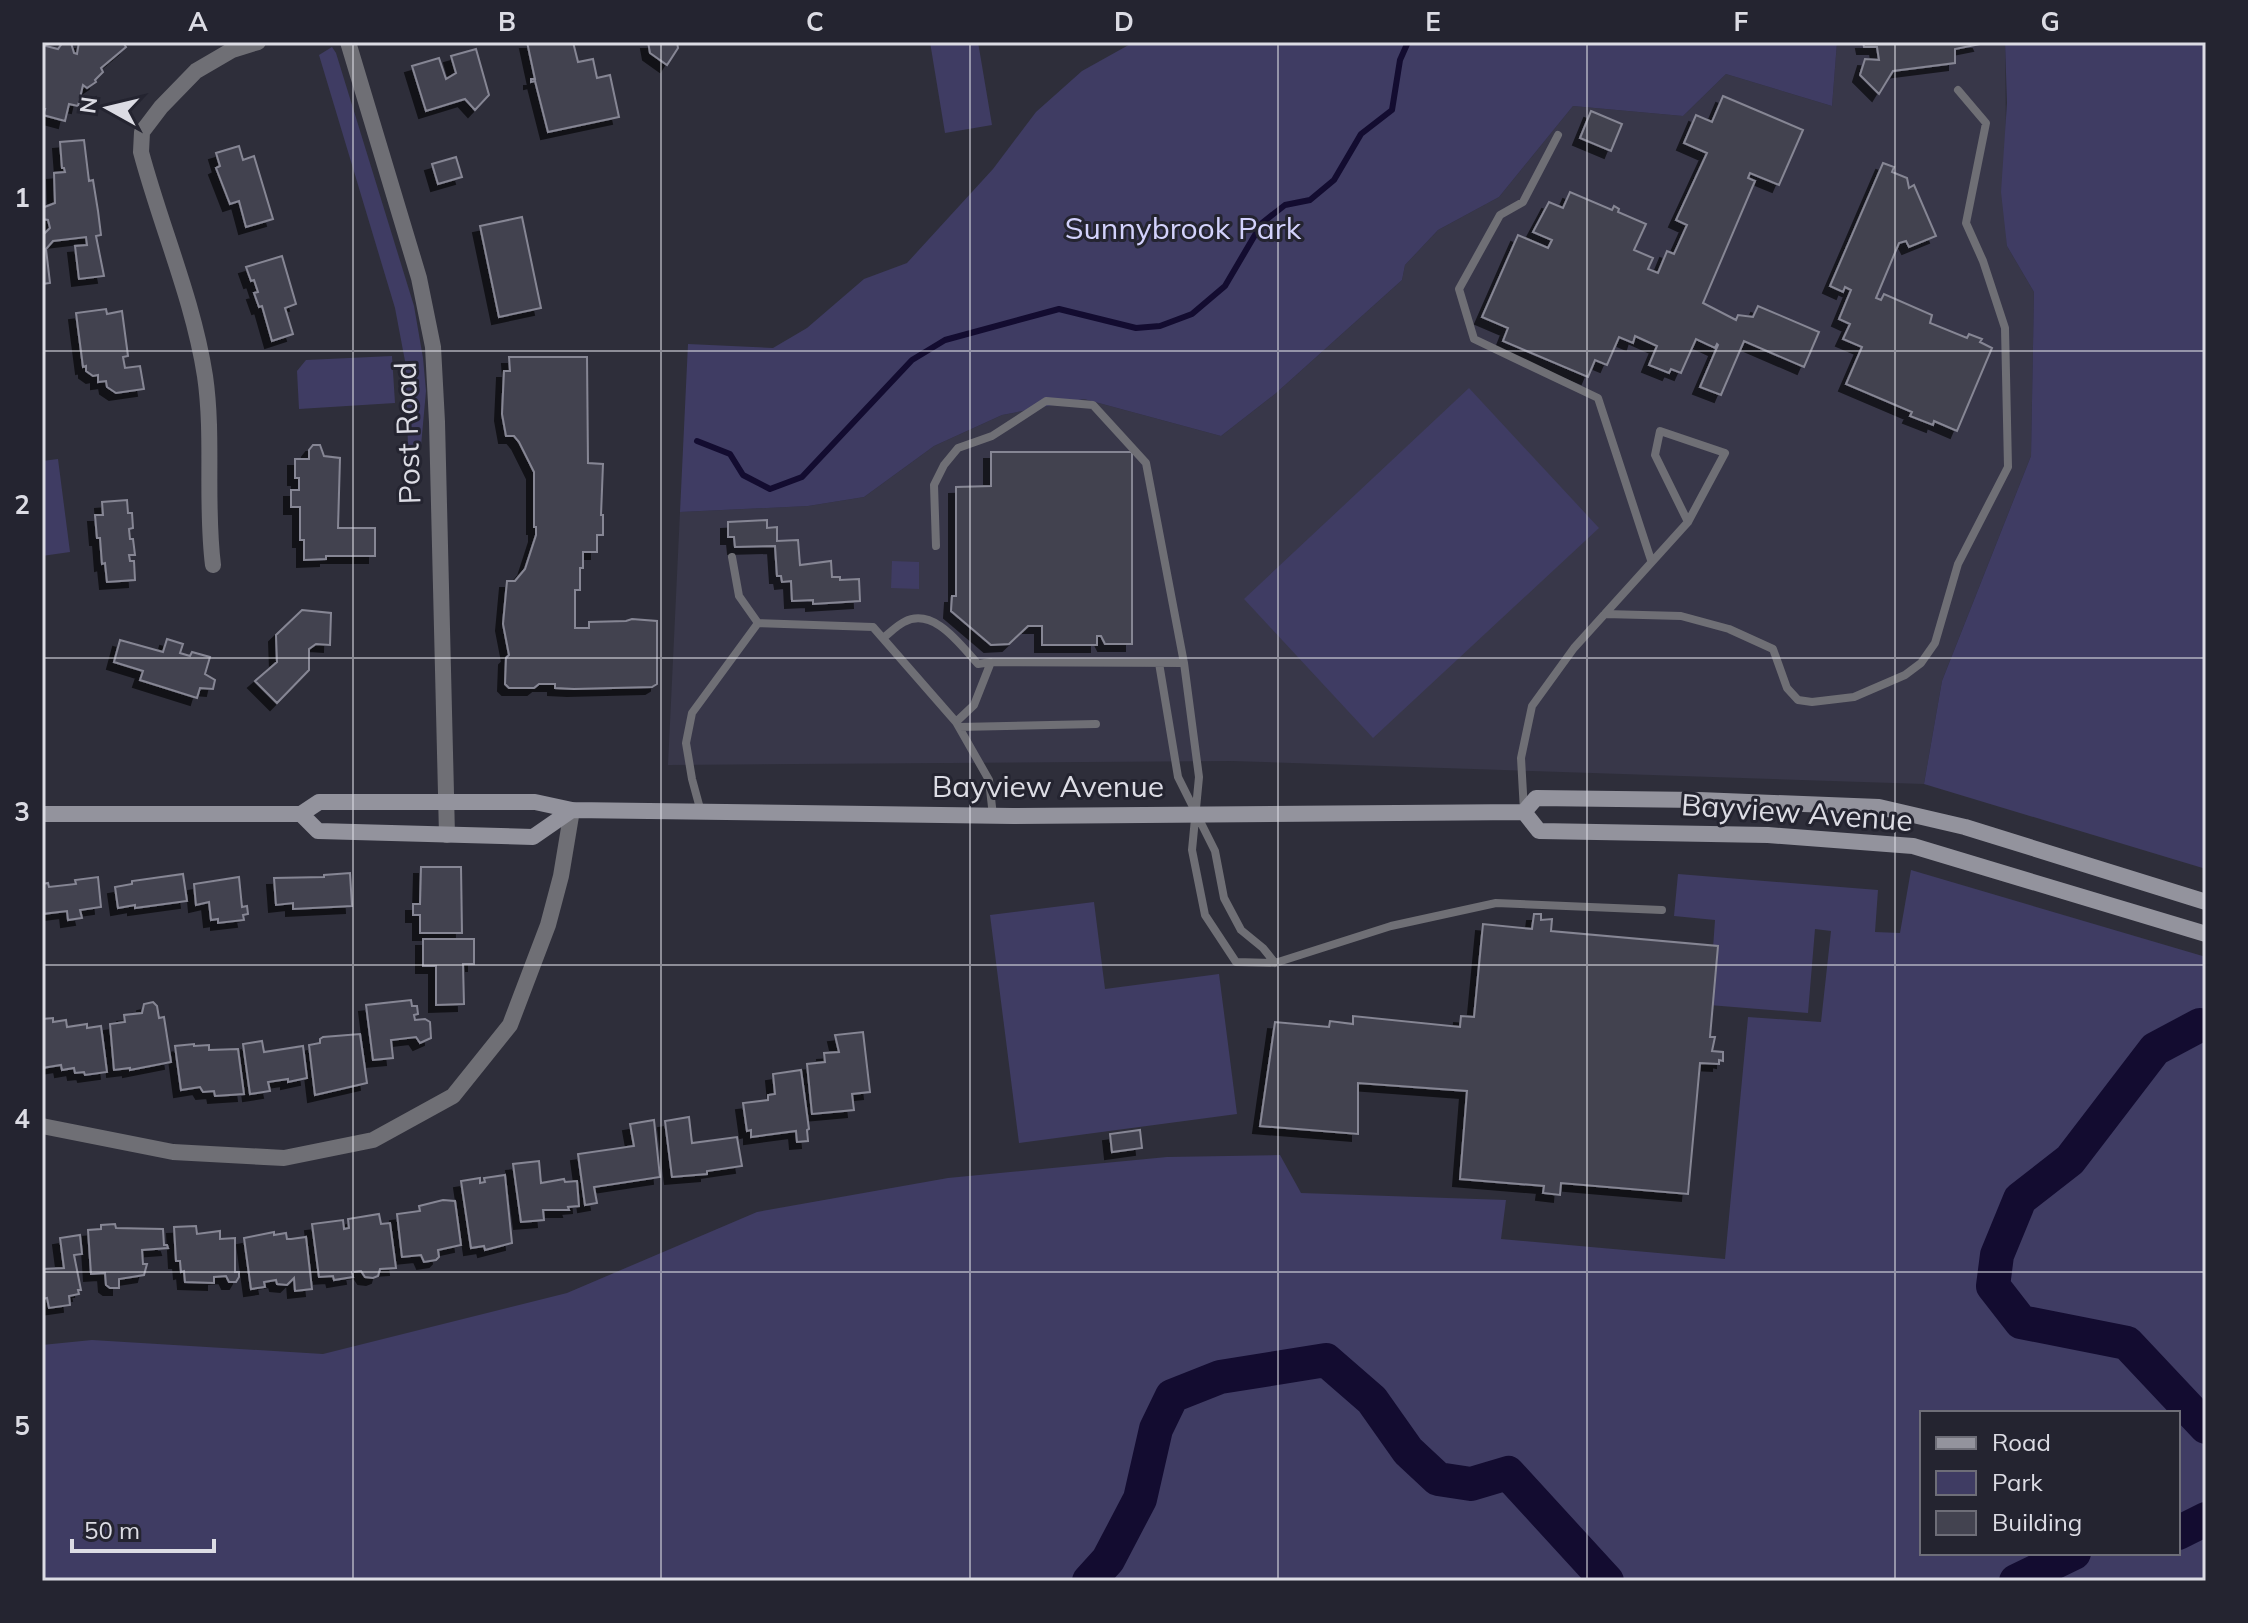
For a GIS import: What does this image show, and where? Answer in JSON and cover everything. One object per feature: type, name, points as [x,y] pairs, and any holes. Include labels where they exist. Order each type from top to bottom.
[{"type":"main road","name":"Bayview Avenue","points":[[42,814],[301,814],[319,802],[535,802],[572,810],[993,816],[1524,812],[1536,798],[1879,807],[1965,827],[2206,902]]},
{"type":"main road","name":"Bayview Avenue","points":[[301,814],[318,831],[533,837],[572,810]]},
{"type":"main road","name":"Bayview Avenue","points":[[1524,812],[1539,831],[1768,835],[1913,846],[2206,934]]},
{"type":"street","points":[[213,565],[208,528],[206,380],[198,337],[141,152],[142,132],[196,71],[232,50],[258,42]]},
{"type":"street","name":"Post Road","points":[[348,42],[419,278],[433,347],[447,835]]},
{"type":"street","points":[[42,1126],[173,1152],[284,1158],[373,1140],[453,1096],[510,1025],[548,925],[561,876],[572,810]]},
{"type":"lane","points":[[1605,614],[1681,616],[1729,629],[1773,649],[1787,688],[1798,700],[1812,702],[1854,697],[1905,675],[1921,663],[1935,643],[1958,564],[2008,467],[2005,328],[1983,261],[1966,223],[1986,123],[1958,90]]},
{"type":"lane","points":[[1558,135],[1523,202],[1500,215],[1459,289],[1474,339],[1598,398],[1651,560]]},
{"type":"lane","points":[[936,546],[934,485],[944,465],[958,448],[992,436],[1046,401],[1093,405],[1146,463],[1184,663],[1199,777],[1192,850],[1205,915],[1236,962],[1275,963],[1391,926],[1496,903],[1662,910]]},
{"type":"lane","points":[[1524,812],[1521,758],[1532,706],[1574,648],[1688,522],[1725,453],[1660,431],[1655,455],[1688,522]]},
{"type":"lane","points":[[732,557],[739,596],[758,623]]},
{"type":"lane","points":[[883,638],[906,621],[929,622],[940,625],[978,664],[1184,663]]},
{"type":"lane","points":[[758,623],[873,627],[957,724],[989,780],[993,816]]},
{"type":"lane","points":[[701,813],[686,743],[692,713],[758,623]]},
{"type":"lane","points":[[957,724],[974,705],[991,662]]},
{"type":"lane","points":[[1159,663],[1178,777],[1215,851],[1224,898],[1241,930],[1263,948],[1275,963]]},
{"type":"lane","points":[[957,724],[1096,724]]},
{"type":"shaded area","points":[[1837,42],[2005,42],[2007,246],[2034,292],[2031,456],[1942,681],[1924,784],[1232,761],[668,765],[680,512],[808,506],[864,497],[934,446],[1002,415],[1084,399],[1221,436],[1275,394],[1402,280],[1405,265],[1438,230],[1499,197],[1573,106],[1683,116],[1726,74],[1832,106]]},
{"type":"green space","points":[[930,42],[978,42],[992,125],[945,133]]},
{"type":"green space","name":"Sunnybrook Park","points":[[1134,42],[1837,42],[1832,106],[1726,74],[1683,116],[1573,106],[1499,197],[1438,230],[1405,265],[1402,280],[1275,394],[1221,436],[1084,399],[1002,415],[934,446],[864,497],[808,506],[680,512],[688,344],[773,348],[807,328],[864,279],[907,263],[993,169],[1036,112],[1082,71]]},
{"type":"green space","points":[[2005,42],[2206,42],[2206,869],[1924,784],[1942,681],[2031,456],[2034,292],[2007,246],[2001,192],[2007,103]]},
{"type":"green space","points":[[332,47],[414,306],[426,391],[421,446],[408,446],[405,361],[395,308],[319,55]]},
{"type":"green space","points":[[392,356],[395,403],[299,409],[297,371],[306,360]]},
{"type":"green space","points":[[1469,388],[1599,528],[1373,738],[1244,599]]},
{"type":"green space","points":[[58,459],[70,552],[42,556],[42,461]]},
{"type":"green space","points":[[892,561],[919,562],[919,589],[891,588]]},
{"type":"green space","points":[[1911,870],[2206,957],[2206,1581],[42,1581],[42,1345],[92,1340],[323,1354],[567,1293],[757,1212],[948,1178],[1167,1157],[1280,1155],[1301,1193],[1506,1200],[1501,1239],[1725,1259],[1748,1017],[1821,1022],[1831,931],[1815,929],[1808,1013],[1709,1005],[1715,920],[1674,916],[1678,874],[1878,890],[1875,932],[1900,933]]},
{"type":"green space","points":[[1094,902],[1105,989],[1219,974],[1237,1114],[1019,1143],[990,915]]},
{"type":"building","points":[[63,42],[71,43],[77,54],[79,42],[127,42],[124,44],[126,47],[101,68],[103,72],[96,82],[87,88],[83,85],[78,106],[69,104],[65,121],[43,115],[45,109],[42,109],[42,45],[58,49]]},
{"type":"building","points":[[527,42],[573,42],[578,62],[593,59],[597,78],[610,75],[619,117],[548,132],[535,81],[531,82],[535,79]]},
{"type":"building","points":[[648,42],[677,42],[678,48],[667,65],[650,53]]},
{"type":"building","points":[[1863,42],[1980,44],[1955,49],[1955,63],[1893,71],[1879,94],[1860,75],[1865,59],[1879,60],[1877,47],[1864,47]]},
{"type":"building","points":[[476,49],[489,95],[475,110],[465,99],[426,111],[412,66],[439,58],[446,79],[456,73],[451,56]]},
{"type":"building","points":[[1723,96],[1803,130],[1779,185],[1750,173],[1748,178],[1755,181],[1703,303],[1736,320],[1738,315],[1753,317],[1758,306],[1819,332],[1804,367],[1744,341],[1721,395],[1700,387],[1717,344],[1715,348],[1696,339],[1681,373],[1671,369],[1669,373],[1649,365],[1657,346],[1635,336],[1633,343],[1619,337],[1607,365],[1595,360],[1588,377],[1503,341],[1508,328],[1482,317],[1518,235],[1548,248],[1552,240],[1533,232],[1549,202],[1563,208],[1570,192],[1612,210],[1614,206],[1619,209],[1618,212],[1646,224],[1634,250],[1653,258],[1648,269],[1658,273],[1667,251],[1674,254],[1687,225],[1676,220],[1707,153],[1684,143],[1696,115],[1712,122]]},
{"type":"building","points":[[1591,111],[1622,124],[1611,151],[1580,138]]},
{"type":"building","points":[[84,140],[89,181],[93,180],[98,211],[101,235],[96,236],[104,276],[79,279],[75,246],[87,245],[86,237],[53,241],[46,249],[50,283],[42,284],[42,236],[50,228],[48,220],[42,219],[42,208],[55,203],[54,173],[65,172],[60,142]]},
{"type":"building","points":[[239,146],[243,160],[254,156],[273,219],[246,227],[239,201],[230,204],[216,168],[220,166],[216,153]]},
{"type":"building","points":[[456,157],[462,177],[438,184],[432,164]]},
{"type":"building","points":[[1883,163],[1894,167],[1892,172],[1907,178],[1909,188],[1914,185],[1936,236],[1909,247],[1906,241],[1899,243],[1876,298],[1881,300],[1884,294],[1932,315],[1930,323],[1967,338],[1969,334],[1982,339],[1980,342],[1992,348],[1957,431],[1934,421],[1933,425],[1910,416],[1912,412],[1846,384],[1862,347],[1843,339],[1850,324],[1839,319],[1851,290],[1845,287],[1843,292],[1830,286]]},
{"type":"building","points":[[522,217],[541,308],[499,317],[480,226]]},
{"type":"building","points":[[282,256],[296,304],[285,308],[293,334],[272,341],[262,306],[259,307],[254,293],[258,292],[254,280],[251,281],[246,267]]},
{"type":"building","points":[[106,309],[107,314],[122,311],[128,356],[123,357],[125,368],[140,366],[144,389],[116,393],[107,387],[106,381],[98,382],[98,375],[93,376],[86,371],[86,366],[83,367],[76,313]]},
{"type":"building","points":[[509,357],[587,357],[588,463],[603,464],[603,535],[597,535],[597,552],[583,552],[580,590],[575,590],[575,628],[589,628],[589,622],[657,621],[657,684],[652,687],[574,689],[539,684],[534,688],[509,688],[505,684],[506,658],[509,655],[503,624],[507,581],[515,581],[525,569],[536,535],[534,472],[519,442],[514,436],[506,436],[502,414],[504,371],[510,371]]},
{"type":"building","points":[[313,445],[320,445],[324,456],[340,458],[338,528],[375,528],[375,556],[326,556],[326,559],[304,560],[304,540],[300,540],[300,507],[291,507],[291,490],[299,490],[299,478],[295,478],[295,459],[309,459],[309,450]]},
{"type":"building","points":[[991,452],[1132,452],[1132,644],[1105,644],[1101,636],[1097,636],[1097,645],[1042,645],[1042,626],[1028,626],[1009,644],[991,645],[951,611],[952,596],[956,596],[956,487],[991,486]]},
{"type":"building","points":[[127,500],[128,513],[132,513],[133,528],[129,529],[135,555],[129,555],[130,561],[134,561],[135,580],[107,582],[95,515],[103,515],[102,502]]},
{"type":"building","points":[[767,520],[767,528],[777,527],[777,541],[798,540],[800,565],[831,561],[832,577],[840,577],[840,580],[859,579],[860,601],[813,604],[813,600],[792,601],[791,581],[782,582],[781,576],[777,576],[775,546],[735,547],[734,537],[728,537],[728,522]]},
{"type":"building","points":[[302,610],[331,613],[330,645],[316,644],[309,649],[309,670],[277,703],[255,681],[277,662],[276,635]]},
{"type":"building","points":[[167,639],[183,644],[180,653],[190,656],[192,652],[210,657],[205,674],[215,680],[213,689],[200,688],[197,698],[140,680],[143,671],[114,662],[120,640],[163,652]]},
{"type":"building","points":[[421,867],[461,867],[462,933],[420,933],[420,915],[413,915],[413,904],[420,904]]},
{"type":"building","points":[[350,873],[352,906],[293,909],[293,903],[276,905],[274,878]]},
{"type":"building","points":[[183,874],[187,901],[118,908],[115,887],[132,884],[132,881]]},
{"type":"building","points":[[98,877],[101,907],[80,910],[82,918],[68,920],[67,911],[42,914],[42,884],[48,883],[49,887],[76,884],[75,880]]},
{"type":"building","points":[[239,877],[242,907],[247,906],[248,914],[243,915],[244,920],[218,923],[218,919],[211,920],[209,902],[196,905],[194,884]]},
{"type":"building","points":[[1534,914],[1541,914],[1541,920],[1552,919],[1551,931],[1718,946],[1710,1037],[1715,1037],[1712,1051],[1723,1052],[1723,1061],[1719,1060],[1719,1064],[1700,1063],[1688,1194],[1561,1183],[1560,1195],[1543,1193],[1544,1186],[1460,1179],[1467,1091],[1358,1083],[1358,1134],[1260,1126],[1275,1022],[1329,1027],[1330,1021],[1353,1024],[1353,1016],[1460,1027],[1461,1016],[1474,1017],[1483,924],[1532,929]]},
{"type":"building","points":[[423,939],[474,939],[474,964],[463,964],[464,1004],[436,1005],[436,966],[423,966]]},
{"type":"building","points":[[411,1000],[412,1006],[417,1006],[415,1020],[430,1022],[431,1038],[420,1043],[416,1037],[391,1040],[393,1058],[373,1060],[366,1005]]},
{"type":"building","points":[[153,1002],[159,1018],[164,1017],[171,1062],[114,1070],[110,1024],[125,1022],[124,1015],[142,1013],[144,1004]]},
{"type":"building","points":[[53,1018],[53,1022],[66,1020],[67,1027],[87,1024],[87,1028],[101,1026],[107,1072],[85,1075],[84,1072],[75,1073],[74,1068],[62,1070],[61,1065],[42,1068],[42,1019]]},
{"type":"building","points":[[863,1032],[870,1092],[852,1094],[854,1110],[812,1114],[807,1064],[825,1062],[824,1053],[839,1052],[835,1035]]},
{"type":"building","points":[[360,1034],[367,1083],[315,1095],[309,1045],[320,1043],[323,1037]]},
{"type":"building","points":[[262,1041],[264,1052],[303,1046],[307,1078],[268,1082],[270,1091],[250,1094],[243,1044]]},
{"type":"building","points":[[209,1045],[209,1050],[238,1049],[244,1094],[215,1096],[214,1091],[203,1092],[200,1087],[181,1090],[175,1046]]},
{"type":"building","points":[[801,1070],[808,1141],[797,1142],[796,1131],[751,1137],[751,1130],[747,1131],[743,1103],[768,1100],[768,1095],[775,1094],[773,1074]]},
{"type":"building","points":[[689,1117],[692,1143],[737,1137],[742,1166],[707,1171],[707,1174],[672,1177],[665,1121]]},
{"type":"building","points":[[654,1120],[660,1177],[594,1187],[597,1203],[585,1205],[578,1154],[634,1146],[630,1124]]},
{"type":"building","points":[[1140,1130],[1142,1148],[1112,1152],[1110,1134]]},
{"type":"building","points":[[539,1161],[541,1183],[564,1179],[565,1182],[577,1181],[579,1206],[568,1207],[569,1210],[543,1210],[544,1220],[521,1222],[513,1164]]},
{"type":"building","points":[[505,1175],[512,1243],[485,1250],[484,1246],[471,1248],[461,1181],[480,1178],[480,1183],[485,1182],[484,1178]]},
{"type":"building","points":[[443,1200],[455,1201],[461,1245],[438,1250],[436,1260],[424,1262],[421,1255],[402,1257],[397,1214],[420,1211],[419,1206]]},
{"type":"building","points":[[379,1214],[381,1224],[390,1223],[396,1268],[380,1269],[378,1276],[373,1278],[365,1277],[361,1271],[352,1272],[353,1277],[334,1280],[333,1276],[319,1277],[312,1224],[343,1220],[344,1229],[349,1228],[348,1219]]},
{"type":"building","points":[[115,1224],[116,1228],[163,1229],[164,1245],[168,1248],[142,1250],[143,1264],[147,1264],[144,1275],[119,1279],[119,1288],[110,1288],[106,1285],[105,1273],[91,1274],[88,1230]]},
{"type":"building","points":[[196,1226],[197,1234],[220,1231],[220,1239],[235,1238],[235,1272],[239,1272],[236,1282],[229,1282],[226,1276],[214,1277],[214,1283],[185,1282],[180,1261],[176,1261],[174,1227]]},
{"type":"building","points":[[274,1232],[274,1235],[286,1233],[287,1239],[306,1237],[312,1289],[295,1291],[294,1278],[287,1285],[277,1284],[276,1280],[264,1282],[265,1287],[251,1289],[244,1238]]},
{"type":"building","points":[[80,1235],[82,1254],[74,1255],[81,1290],[78,1290],[79,1294],[69,1296],[70,1305],[49,1308],[47,1298],[42,1299],[42,1269],[64,1268],[60,1238]]},
{"type":"waterway","points":[[697,441],[730,454],[743,475],[770,489],[802,477],[912,360],[945,340],[1059,309],[1136,328],[1160,326],[1192,314],[1225,286],[1262,223],[1285,205],[1310,200],[1334,180],[1361,134],[1392,110],[1400,60],[1408,42]]},
{"type":"waterway","points":[[2206,1026],[2200,1025],[2155,1049],[2070,1160],[2020,1199],[1997,1255],[1993,1286],[2021,1322],[2127,1343],[2206,1427]]},
{"type":"waterway","points":[[1089,1581],[1108,1560],[1140,1499],[1156,1429],[1172,1396],[1220,1377],[1326,1360],[1372,1400],[1408,1451],[1438,1479],[1471,1484],[1508,1473],[1607,1581]]},
{"type":"waterway","points":[[2180,1532],[2206,1519]]},
{"type":"waterway","points":[[2016,1581],[2070,1555]]}]
